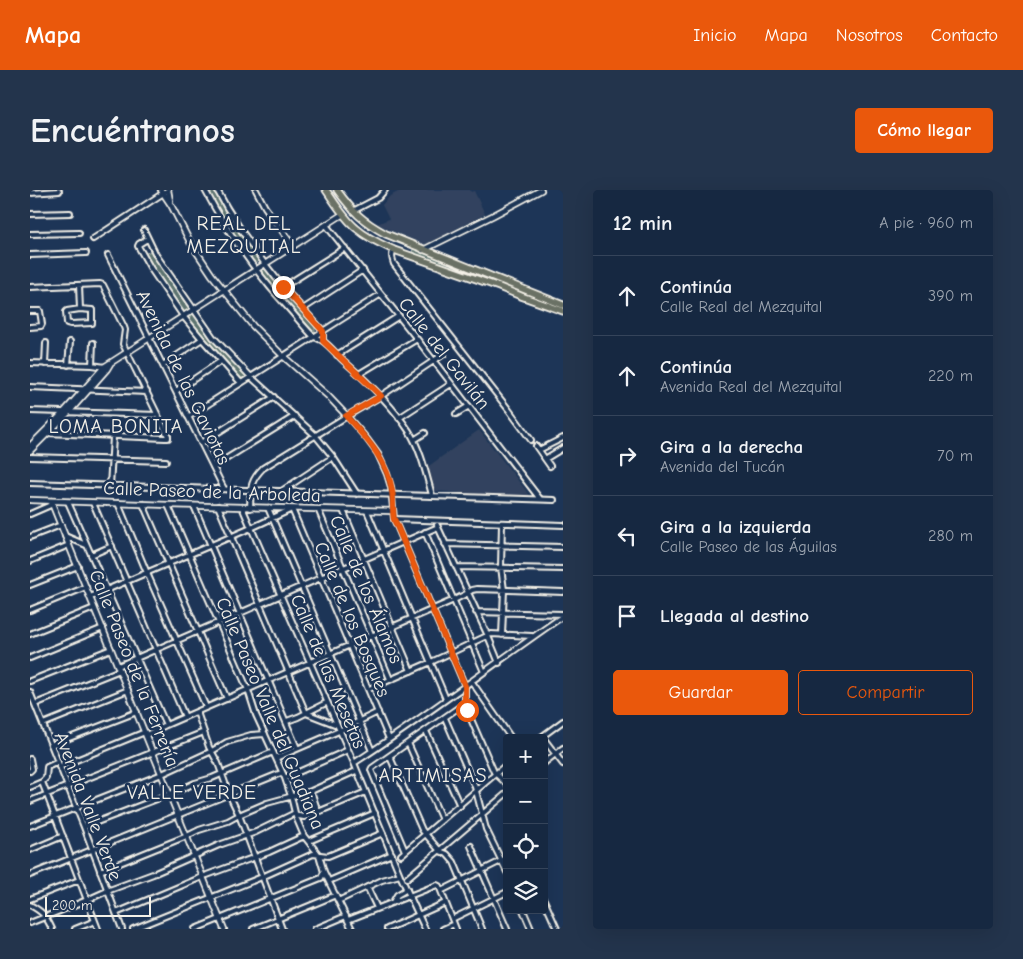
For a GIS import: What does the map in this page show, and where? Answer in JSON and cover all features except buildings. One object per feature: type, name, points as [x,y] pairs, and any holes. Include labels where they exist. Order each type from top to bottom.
[{"type":"main road","points":[[326,190],[356,229],[366,236],[394,250],[492,284],[563,312]]},
{"type":"main road","points":[[337,190],[360,218],[386,234],[563,304]]},
{"type":"main road","points":[[366,236],[382,241],[386,240],[386,234]]},
{"type":"street","points":[[205,190],[233,238],[274,292],[314,337],[323,341],[381,396],[410,432],[424,468],[432,496]]},
{"type":"street","points":[[218,190],[232,216],[265,264],[323,331],[323,341]]},
{"type":"street","points":[[256,190],[265,207],[293,246]]},
{"type":"street","points":[[353,211],[378,198],[385,190]]},
{"type":"street","points":[[423,250],[541,190]]},
{"type":"street","points":[[30,193],[59,191]]},
{"type":"street","points":[[93,239],[165,191],[190,242],[224,290],[254,326],[283,356],[328,396],[367,439],[378,454],[387,474],[393,495],[394,519],[465,686],[467,710],[496,774],[503,780]]},
{"type":"street","points":[[30,214],[70,213]]},
{"type":"street","points":[[30,446],[66,412],[111,363],[343,214]]},
{"type":"street","name":"Calle del Gavilán","points":[[326,225],[417,339],[540,499]]},
{"type":"street","points":[[144,230],[152,248],[213,337],[251,377],[315,435],[334,457],[357,494]]},
{"type":"street","points":[[30,234],[79,233]]},
{"type":"street","points":[[147,239],[138,245],[160,283],[202,339],[241,383]]},
{"type":"street","points":[[142,254],[152,248]]},
{"type":"street","points":[[283,287],[345,248]]},
{"type":"street","points":[[394,250],[392,253],[394,264],[531,440]]},
{"type":"street","points":[[30,255],[86,253]]},
{"type":"street","name":"Avenida de las Gaviotas","points":[[108,255],[224,489]]},
{"type":"street","points":[[303,309],[363,270]]},
{"type":"street","points":[[30,287],[100,284],[105,288],[124,327],[123,341],[127,352],[168,438],[44,434]]},
{"type":"street","points":[[79,285],[80,309]]},
{"type":"street","points":[[188,417],[381,294]]},
{"type":"street","points":[[80,309],[92,310],[92,323],[67,323],[66,312],[80,309]]},
{"type":"street","points":[[30,311],[40,311],[42,324],[30,327]]},
{"type":"street","points":[[337,355],[399,316]]},
{"type":"street","points":[[163,365],[202,339]]},
{"type":"street","points":[[359,374],[417,339]]},
{"type":"street","points":[[45,364],[46,342]]},
{"type":"street","points":[[68,365],[70,342]]},
{"type":"street","points":[[92,365],[93,342]]},
{"type":"street","points":[[250,508],[254,478],[263,468],[381,396],[444,354]]},
{"type":"street","points":[[176,391],[221,361]]},
{"type":"street","points":[[30,363],[92,365],[106,368]]},
{"type":"street","points":[[399,418],[451,384]]},
{"type":"street","points":[[30,387],[146,392]]},
{"type":"street","points":[[201,443],[274,397]]},
{"type":"street","points":[[456,414],[469,406]]},
{"type":"street","points":[[30,410],[158,415]]},
{"type":"street","points":[[214,467],[295,416]]},
{"type":"street","points":[[414,440],[425,433]]},
{"type":"street","points":[[30,451],[44,434]]},
{"type":"street","points":[[110,486],[112,437]]},
{"type":"street","points":[[550,466],[537,448],[563,438]]},
{"type":"street","points":[[545,459],[563,448]]},
{"type":"street","points":[[30,457],[166,461]]},
{"type":"street","points":[[280,492],[334,457]]},
{"type":"street","points":[[30,483],[554,500]]},
{"type":"street","name":"Calle Paseo de la Arboleda","points":[[30,500],[52,503],[118,503],[393,511]]},
{"type":"street","points":[[68,502],[166,725]]},
{"type":"street","points":[[30,514],[52,503]]},
{"type":"street","name":"Calle Paseo de la Ferrería","points":[[52,503],[224,929]]},
{"type":"street","points":[[92,503],[186,717]]},
{"type":"street","points":[[118,503],[206,708]]},
{"type":"street","points":[[143,504],[227,699]]},
{"type":"street","name":"Calle Paseo Valle del Guadiana","points":[[168,505],[248,690],[256,715],[276,758],[304,836],[319,855],[324,872],[352,929]]},
{"type":"street","points":[[194,506],[297,748]]},
{"type":"street","points":[[218,506],[306,713],[337,725]]},
{"type":"street","name":"Calle de las Mesetas","points":[[242,507],[425,929]]},
{"type":"street","points":[[268,508],[372,752]]},
{"type":"street","points":[[90,597],[211,546],[292,509]]},
{"type":"street","name":"Calle de los Bosques","points":[[292,509],[389,739]]},
{"type":"street","name":"Calle de los Álamos","points":[[318,510],[390,679]]},
{"type":"street","points":[[343,510],[410,670]]},
{"type":"street","points":[[367,511],[446,698]]},
{"type":"street","points":[[394,519],[563,525]]},
{"type":"street","points":[[435,521],[499,663]]},
{"type":"street","points":[[502,523],[501,567],[504,590],[502,635]]},
{"type":"street","points":[[30,537],[61,525]]},
{"type":"street","points":[[35,704],[119,668],[136,658],[197,631],[438,527]]},
{"type":"street","points":[[425,532],[484,672]]},
{"type":"street","points":[[65,536],[86,545]]},
{"type":"street","points":[[445,544],[563,547]]},
{"type":"street","points":[[30,561],[69,545]]},
{"type":"street","points":[[91,555],[112,546]]},
{"type":"street","points":[[30,586],[78,566]]},
{"type":"street","points":[[456,567],[563,569]]},
{"type":"street","points":[[30,610],[86,587]]},
{"type":"street","points":[[30,779],[31,787],[46,778],[47,767],[58,765],[186,717],[454,600],[474,589],[563,592]]},
{"type":"street","points":[[30,634],[94,608]]},
{"type":"street","points":[[476,612],[563,615]]},
{"type":"street","points":[[354,763],[499,663],[563,615]]},
{"type":"street","points":[[30,658],[103,628]]},
{"type":"street","points":[[369,688],[491,634],[534,636]]},
{"type":"street","points":[[30,681],[111,649]]},
{"type":"street","points":[[472,682],[508,734]]},
{"type":"street","points":[[43,724],[128,690]]},
{"type":"street","name":"Avenida Valle Verde","points":[[30,692],[122,929]]},
{"type":"street","points":[[286,721],[326,703]]},
{"type":"street","points":[[405,851],[371,770],[465,703]]},
{"type":"street","points":[[51,745],[137,712]]},
{"type":"street","points":[[197,712],[239,815],[282,929]]},
{"type":"street","points":[[276,758],[378,712]]},
{"type":"street","points":[[444,718],[477,791],[486,829],[506,869]]},
{"type":"street","points":[[547,734],[563,721]]},
{"type":"street","points":[[426,731],[460,806]]},
{"type":"street","points":[[30,801],[204,732]]},
{"type":"street","points":[[30,826],[162,774],[227,742],[251,735],[265,734]]},
{"type":"street","points":[[408,743],[442,820]]},
{"type":"street","points":[[548,745],[563,764]]},
{"type":"street","points":[[548,760],[563,748]]},
{"type":"street","points":[[284,778],[348,750]]},
{"type":"street","points":[[84,827],[273,752]]},
{"type":"street","points":[[390,757],[420,827],[440,851],[447,854],[453,861],[482,929]]},
{"type":"street","points":[[30,759],[31,770]]},
{"type":"street","points":[[401,855],[503,768]]},
{"type":"street","points":[[100,871],[199,830],[228,821],[267,803],[311,791],[356,771]]},
{"type":"street","points":[[30,875],[281,773]]},
{"type":"street","points":[[42,782],[98,929]]},
{"type":"street","points":[[311,791],[318,812]]},
{"type":"street","points":[[30,923],[295,815],[304,816],[318,812],[366,792]]},
{"type":"street","points":[[407,878],[503,797]]},
{"type":"street","points":[[309,841],[375,813]]},
{"type":"street","points":[[132,929],[262,877],[313,854],[328,856],[383,833]]},
{"type":"street","points":[[30,850],[63,836]]},
{"type":"street","points":[[116,913],[304,836]]},
{"type":"street","points":[[471,846],[507,929]]},
{"type":"street","points":[[329,882],[392,854]]},
{"type":"street","points":[[441,891],[502,861]]},
{"type":"street","points":[[195,929],[321,878],[324,872]]},
{"type":"street","points":[[338,901],[382,880],[400,875]]},
{"type":"street","points":[[30,899],[79,880]]},
{"type":"street","points":[[315,929],[438,885],[456,929]]},
{"type":"street","points":[[367,887],[377,908]]},
{"type":"street","points":[[393,902],[397,895],[407,889]]},
{"type":"street","points":[[452,919],[503,894]]},
{"type":"street","points":[[253,929],[336,895]]},
{"type":"street","points":[[387,929],[445,903]]},
{"type":"street","points":[[30,905],[46,917],[52,929]]},
{"type":"street","points":[[548,909],[557,929]]},
{"type":"street","points":[[525,914],[531,929]]},
{"type":"street","points":[[74,929],[95,921]]},
{"type":"street","points":[[150,922],[152,929]]},
{"type":"street","points":[[443,929],[454,924]]},
{"type":"shaded area","points":[[402,190],[474,191],[485,214],[424,244],[377,224],[389,219],[382,205],[390,196]]},
{"type":"shaded area","points":[[479,430],[531,497],[433,491],[426,468]]},
{"type":"green space","points":[[207,190],[214,190],[259,261],[255,264],[217,210]]},
{"type":"green space","points":[[413,249],[563,307],[563,310],[412,253]]},
{"type":"green space","points":[[151,251],[189,309],[183,313],[144,254]]},
{"type":"green space","points":[[265,269],[287,298],[315,327],[313,334],[283,302],[260,272]]},
{"type":"green space","points":[[194,310],[219,345],[251,377],[241,383],[183,316]]},
{"type":"district","name":"REAL DEL MEZQUITAL","points":[[244,234]]},
{"type":"district","name":"LOMA BONITA","points":[[116,426]]},
{"type":"district","name":"ARTIMISAS","points":[[433,775]]},
{"type":"district","name":"VALLE VERDE","points":[[192,792]]},
{"type":"route","points":[[283,287],[323,331],[323,341],[381,396],[346,416],[378,454],[387,474],[392,491],[394,519],[465,686],[467,710]]}]
